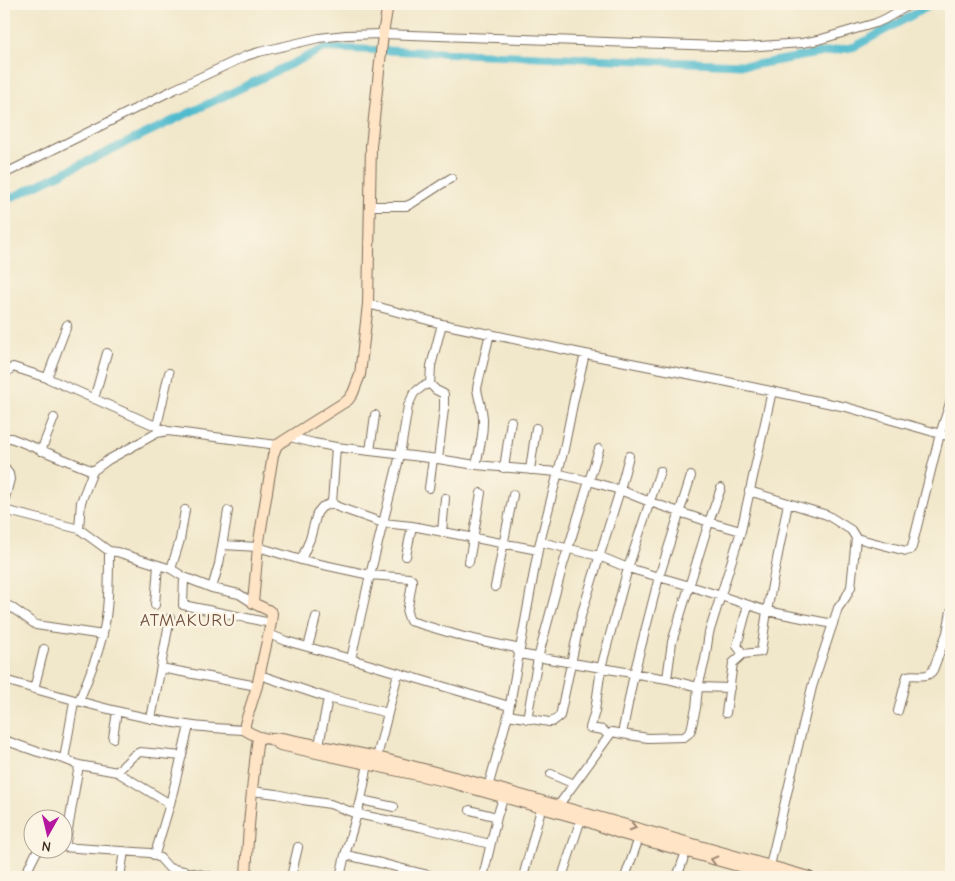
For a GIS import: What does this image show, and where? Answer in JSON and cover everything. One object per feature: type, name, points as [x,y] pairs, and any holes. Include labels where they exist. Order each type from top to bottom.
[{"type":"street","points":[[253,603],[258,547],[273,455],[277,445],[348,400],[360,375],[368,304],[372,146],[388,4]]},
{"type":"street","points":[[4,174],[246,56],[319,38],[346,35],[383,38],[746,47],[818,40],[885,19],[911,4]]},
{"type":"street","points":[[370,206],[406,206],[451,178]]},
{"type":"street","points":[[368,304],[442,324],[772,391],[846,408],[951,437]]},
{"type":"street","points":[[429,488],[444,410],[444,394],[430,384],[431,366],[442,324]]},
{"type":"street","points":[[47,378],[67,325]]},
{"type":"street","points":[[476,466],[483,423],[482,406],[477,388],[490,333]]},
{"type":"street","points":[[94,399],[107,353]]},
{"type":"street","points":[[488,790],[508,715],[538,550],[564,449],[585,354]]},
{"type":"street","points":[[4,376],[13,366],[47,378],[157,426],[160,429],[277,445]]},
{"type":"street","points":[[157,426],[169,373]]},
{"type":"street","points":[[351,659],[400,455],[408,406],[414,393],[423,386],[430,384]]},
{"type":"street","points":[[558,806],[612,732],[648,738],[684,737],[691,730],[709,633],[741,531],[772,391]]},
{"type":"street","points":[[856,538],[906,551],[910,550],[940,434],[951,400]]},
{"type":"street","points":[[370,451],[375,416]]},
{"type":"street","points":[[41,451],[54,418]]},
{"type":"street","points":[[504,468],[510,421]]},
{"type":"street","points":[[530,470],[536,428]]},
{"type":"street","points":[[80,529],[81,502],[93,471],[108,460],[157,433],[168,431]]},
{"type":"street","points":[[290,437],[314,444],[476,466],[557,472],[589,480],[709,522],[741,531]]},
{"type":"street","points":[[4,440],[11,438],[93,471]]},
{"type":"street","points":[[332,503],[336,447]]},
{"type":"street","points":[[527,719],[538,658],[559,580],[600,449]]},
{"type":"street","points":[[508,715],[552,722],[560,716],[581,616],[629,456]]},
{"type":"street","points":[[4,467],[10,474],[4,502]]},
{"type":"street","points":[[609,736],[603,730],[590,728],[595,711],[601,668],[628,568],[660,471]]},
{"type":"street","points":[[622,734],[634,674],[659,577],[691,476]]},
{"type":"street","points":[[667,679],[672,642],[721,488]]},
{"type":"street","points":[[749,491],[827,515],[851,530],[856,538],[851,587],[838,608],[812,687],[772,873]]},
{"type":"street","points":[[469,562],[481,493]]},
{"type":"street","points":[[495,587],[513,495]]},
{"type":"street","points":[[442,532],[445,498]]},
{"type":"street","points":[[332,503],[338,507],[384,522],[538,550]]},
{"type":"street","points":[[301,560],[310,539],[317,513],[322,507],[332,503]]},
{"type":"street","points":[[726,713],[733,663],[743,654],[762,652],[767,611],[788,503]]},
{"type":"street","points":[[4,510],[80,529],[109,551],[171,569],[184,577],[212,588],[239,594],[272,613],[260,675],[245,724],[245,730]]},
{"type":"street","points":[[171,569],[180,540],[185,510]]},
{"type":"street","points":[[212,588],[223,545],[228,511]]},
{"type":"street","points":[[406,556],[412,526]]},
{"type":"street","points":[[541,542],[599,556],[628,568],[767,611],[833,624]]},
{"type":"street","points":[[223,545],[258,547],[301,560],[370,575],[409,578],[412,580],[407,613],[410,622],[464,637],[516,648],[519,654]]},
{"type":"street","points":[[64,759],[74,702],[79,701],[96,660],[103,635],[108,610],[109,551]]},
{"type":"street","points":[[155,604],[158,565]]},
{"type":"street","points":[[184,577],[183,605],[271,623]]},
{"type":"street","points":[[4,604],[36,625],[103,635]]},
{"type":"street","points":[[743,654],[737,646],[748,605]]},
{"type":"street","points":[[898,711],[908,676],[910,674],[927,676],[930,674],[947,633],[951,611]]},
{"type":"street","points":[[308,647],[316,617]]},
{"type":"street","points":[[151,719],[170,618]]},
{"type":"street","points":[[269,634],[286,641],[509,706]]},
{"type":"street","points":[[34,688],[44,649]]},
{"type":"street","points":[[519,654],[667,679],[698,687],[730,688]]},
{"type":"street","points":[[160,668],[257,686]]},
{"type":"street","points":[[377,757],[398,673]]},
{"type":"street","points":[[260,675],[328,698],[388,713]]},
{"type":"street","points":[[4,680],[151,719],[189,726],[245,730],[258,737],[319,745],[377,757],[488,790],[503,798],[581,819],[686,852],[772,873],[809,877]]},
{"type":"street","points":[[319,745],[328,698]]},
{"type":"street","points":[[113,738],[117,711]]},
{"type":"street","points":[[155,854],[170,804],[189,726]]},
{"type":"street","points":[[246,877],[251,791],[258,737]]},
{"type":"street","points":[[276,739],[280,745],[558,806],[772,873]]},
{"type":"street","points":[[4,740],[79,764],[117,772],[170,804]]},
{"type":"street","points":[[117,772],[134,755],[143,751],[182,756]]},
{"type":"street","points":[[71,808],[79,764]]},
{"type":"street","points":[[340,877],[361,800],[368,764]]},
{"type":"street","points":[[551,774],[574,784]]},
{"type":"street","points":[[251,791],[330,804],[357,814],[490,844]]},
{"type":"street","points":[[483,877],[503,798]]},
{"type":"street","points":[[361,800],[394,807]]},
{"type":"street","points":[[523,877],[541,808]]},
{"type":"street","points":[[470,810],[497,817]]},
{"type":"street","points":[[562,877],[581,819]]},
{"type":"street","points":[[626,877],[638,838]]},
{"type":"street","points":[[291,877],[298,847]]},
{"type":"street","points":[[72,848],[155,854],[169,868],[212,877]]},
{"type":"street","points":[[120,877],[124,851]]},
{"type":"street","points":[[677,877],[686,852]]},
{"type":"street","points":[[345,855],[439,877]]},
{"type":"street","points":[[24,877],[33,858]]},
{"type":"street","points":[[168,877],[169,868]]},
{"type":"waterway","points":[[4,201],[325,48],[754,65],[854,47],[933,4]]},
{"type":"district","name":"ATMAKURU","points":[[188,620]]}]
